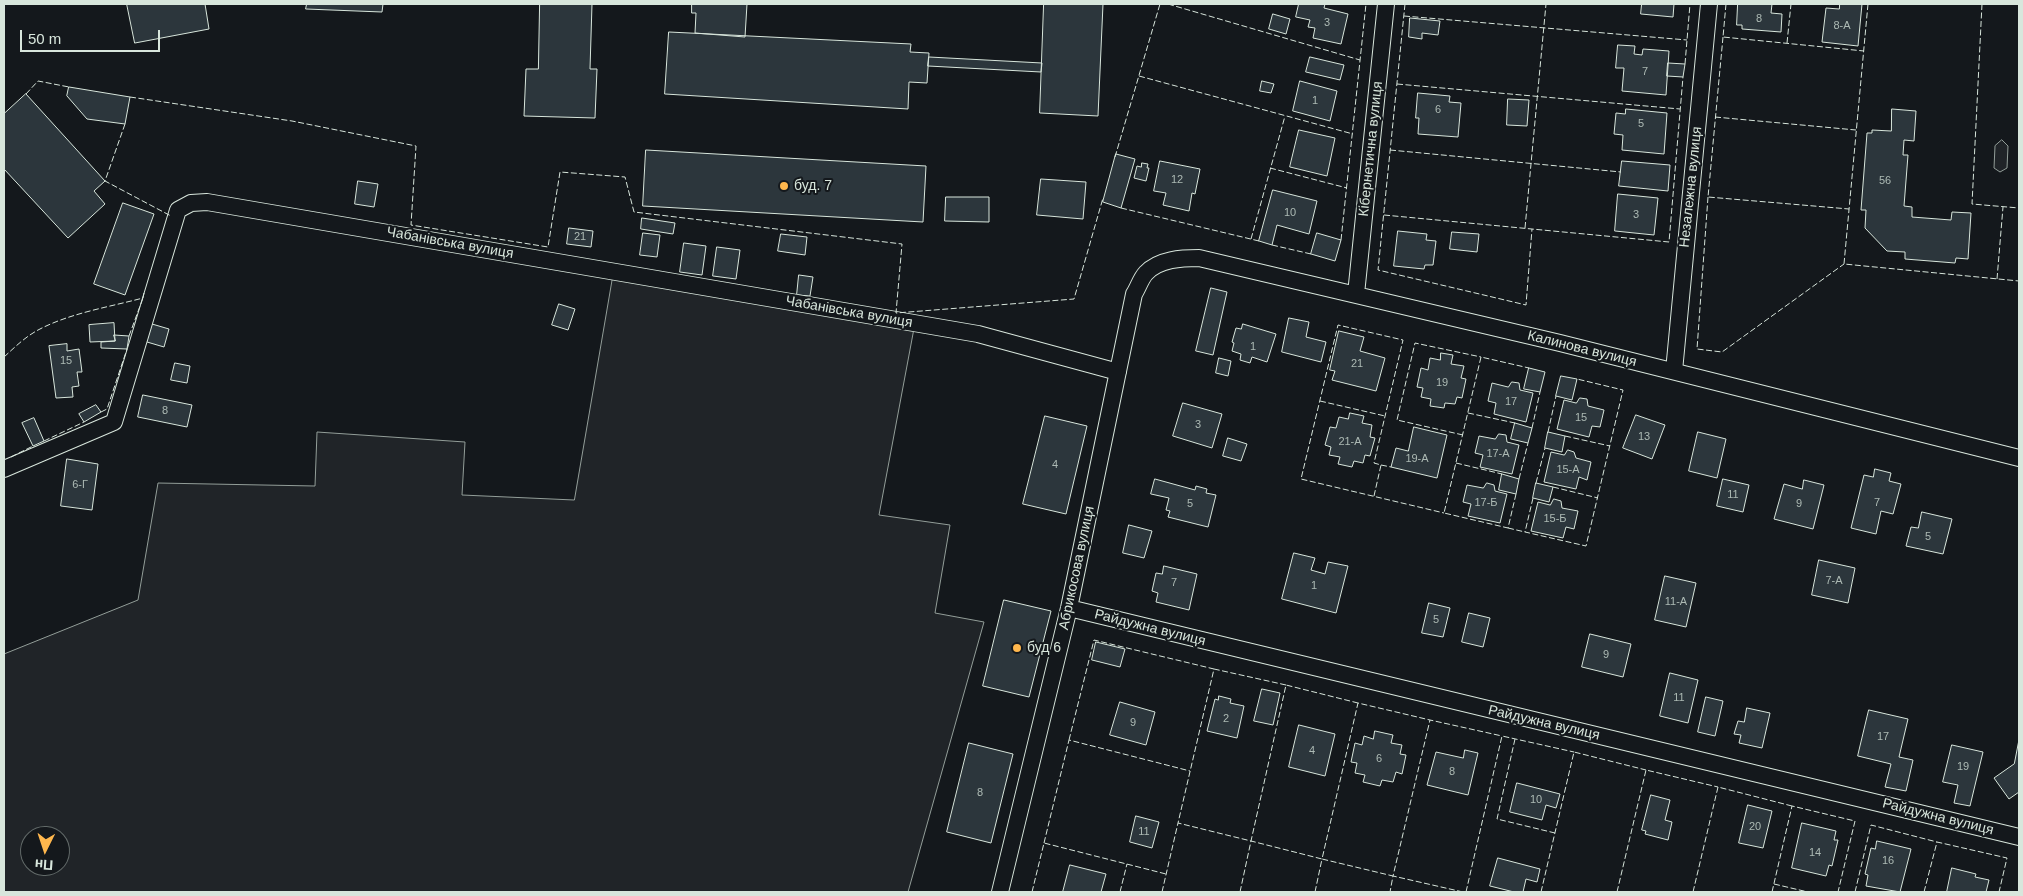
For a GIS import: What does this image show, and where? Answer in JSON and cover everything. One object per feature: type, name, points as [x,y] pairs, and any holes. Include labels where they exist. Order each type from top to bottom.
[{"type":"street","name":"Кібернетична вулиця","points":[[1356,294],[1386,4]]},
{"type":"street","name":"Незалежна вулиця","points":[[1674,371],[1709,4]]},
{"type":"street","name":"Чабанівська вулиця","points":[[4,469],[114,422],[178,210],[191,203],[207,202],[969,332],[1118,372]]},
{"type":"street","name":"Калинова вулиця","points":[[1146,273],[1157,265],[1180,258],[1200,258],[1674,371],[2019,458]]},
{"type":"street","name":"Абрикосова вулиця","points":[[1000,892],[1069,608],[1134,294],[1146,273]]},
{"type":"street","name":"Райдужна вулиця","points":[[1069,608],[2019,837]]},
{"type":"shaded area","points":[[2002,140],[2008,146],[2007,168],[2000,172],[1994,168],[1995,146]]},
{"type":"shaded area","points":[[614,271],[915,323],[879,515],[950,525],[935,613],[984,622],[908,892],[4,892],[4,654],[138,600],[158,483],[315,486],[317,432],[465,442],[462,495],[574,500]]},
{"type":"building","points":[[127,4],[205,4],[209,29],[135,43]]},
{"type":"building","points":[[307,4],[383,4],[382,12],[306,9]]},
{"type":"building","points":[[540,4],[592,4],[590,69],[597,69],[595,118],[524,116],[526,69],[538,69]]},
{"type":"building","points":[[692,4],[747,4],[745,37],[695,33],[696,13],[692,13]]},
{"type":"building","points":[[1044,4],[1103,4],[1098,116],[1040,113]]},
{"type":"building","points":[[1299,4],[1325,4],[1324,8],[1348,14],[1341,44],[1313,38],[1315,28],[1308,27],[1310,20],[1296,17]]},
{"type":"building","points":[[1642,4],[1674,4],[1673,17],[1641,14]]},
{"type":"building","points":[[1738,4],[1772,4],[1771,13],[1782,14],[1781,32],[1742,29],[1742,25],[1737,25]]},
{"type":"building","points":[[1840,4],[1862,4],[1858,46],[1822,42],[1826,8],[1839,9]]},
{"type":"building","points":[[1273,14],[1290,19],[1286,34],[1269,29]]},
{"type":"building","points":[[1410,18],[1440,21],[1438,35],[1422,33],[1422,39],[1409,37]]},
{"type":"building","points":[[669,32],[911,44],[910,52],[929,53],[927,83],[909,82],[908,109],[665,94]]},
{"type":"building","points":[[1618,45],[1635,46],[1634,54],[1642,55],[1643,49],[1669,51],[1666,95],[1622,91],[1624,68],[1616,68]]},
{"type":"building","points":[[929,57],[1042,63],[1041,72],[928,66]]},
{"type":"building","points":[[1310,57],[1344,65],[1340,80],[1306,72]]},
{"type":"building","points":[[1668,63],[1685,64],[1683,77],[1667,76]]},
{"type":"building","points":[[1262,81],[1274,84],[1271,93],[1260,91]]},
{"type":"building","points":[[1300,81],[1337,91],[1330,121],[1293,111]]},
{"type":"building","points":[[69,87],[130,97],[125,124],[87,119],[67,96]]},
{"type":"building","points":[[1418,93],[1450,96],[1449,102],[1461,103],[1458,137],[1418,134],[1419,118],[1416,118]]},
{"type":"building","points":[[26,94],[105,181],[94,191],[105,204],[68,238],[4,169],[4,114]]},
{"type":"building","points":[[1508,99],[1529,100],[1527,126],[1507,125]]},
{"type":"building","points":[[1626,109],[1667,113],[1664,154],[1622,150],[1623,135],[1614,134],[1616,113],[1625,114]]},
{"type":"building","points":[[1892,109],[1916,111],[1914,141],[1904,140],[1903,155],[1908,155],[1904,206],[1912,207],[1912,217],[1951,220],[1952,212],[1971,213],[1968,259],[1956,258],[1955,263],[1905,259],[1905,252],[1887,251],[1865,228],[1866,210],[1861,210],[1867,133],[1872,133],[1872,130],[1891,131]]},
{"type":"building","points":[[1299,130],[1335,138],[1327,176],[1290,167]]},
{"type":"building","name":"буд. 7","points":[[646,150],[926,166],[923,222],[643,206]]},
{"type":"building","points":[[1116,154],[1135,159],[1121,208],[1103,202]]},
{"type":"building","points":[[1160,161],[1200,169],[1195,194],[1192,193],[1189,211],[1163,205],[1166,193],[1154,191]]},
{"type":"building","points":[[1622,161],[1670,165],[1668,191],[1619,186]]},
{"type":"building","points":[[1142,163],[1148,164],[1147,168],[1149,168],[1146,181],[1134,178],[1137,166],[1141,167]]},
{"type":"building","points":[[1041,179],[1086,182],[1083,219],[1037,215]]},
{"type":"building","points":[[358,181],[378,184],[374,207],[355,204]]},
{"type":"building","points":[[1273,190],[1317,201],[1309,234],[1277,225],[1272,245],[1259,241]]},
{"type":"building","points":[[1618,194],[1658,198],[1654,235],[1615,231]]},
{"type":"building","points":[[946,197],[989,197],[989,222],[945,221]]},
{"type":"building","points":[[123,203],[154,214],[125,295],[94,284]]},
{"type":"building","points":[[642,218],[675,223],[673,234],[641,229]]},
{"type":"building","points":[[569,228],[593,231],[591,247],[567,244]]},
{"type":"building","points":[[1398,231],[1427,234],[1426,240],[1436,241],[1433,265],[1425,265],[1424,269],[1394,266]]},
{"type":"building","points":[[1452,232],[1479,234],[1477,252],[1450,249]]},
{"type":"building","points":[[643,233],[660,235],[657,257],[640,255]]},
{"type":"building","points":[[1317,233],[1341,240],[1335,261],[1311,254]]},
{"type":"building","points":[[781,234],[807,237],[805,255],[778,251]]},
{"type":"building","points":[[684,243],[706,246],[702,275],[680,272]]},
{"type":"building","points":[[717,247],[740,250],[736,279],[713,276]]},
{"type":"building","points":[[799,275],[813,277],[810,296],[797,295]]},
{"type":"building","points":[[1211,288],[1227,292],[1213,355],[1196,351]]},
{"type":"building","points":[[559,304],[575,309],[568,330],[552,325]]},
{"type":"building","points":[[1289,318],[1309,322],[1306,337],[1326,342],[1321,362],[1282,352]]},
{"type":"building","points":[[114,323],[115,341],[90,342],[89,325]]},
{"type":"building","points":[[152,324],[169,329],[164,347],[147,342]]},
{"type":"building","points":[[1243,324],[1276,334],[1267,362],[1252,357],[1250,363],[1240,360],[1241,354],[1232,351],[1234,343],[1232,342],[1236,328],[1241,329]]},
{"type":"building","points":[[1339,331],[1364,337],[1360,351],[1385,358],[1376,391],[1332,380],[1335,371],[1330,370]]},
{"type":"building","points":[[114,335],[129,336],[127,349],[101,348],[101,342],[115,341]]},
{"type":"building","points":[[67,344],[67,351],[79,349],[82,372],[77,372],[79,386],[72,387],[73,397],[56,398],[49,346]]},
{"type":"building","points":[[1441,353],[1453,355],[1451,364],[1464,366],[1461,378],[1466,379],[1462,398],[1457,397],[1455,404],[1445,403],[1444,408],[1430,406],[1431,399],[1421,397],[1423,388],[1417,387],[1421,368],[1428,370],[1430,358],[1440,360]]},
{"type":"building","points":[[1219,358],[1231,361],[1228,376],[1216,373]]},
{"type":"building","points":[[175,363],[190,366],[187,383],[171,380]]},
{"type":"building","points":[[1529,368],[1545,372],[1540,392],[1524,389]]},
{"type":"building","points":[[1561,376],[1577,379],[1572,400],[1556,396]]},
{"type":"building","points":[[1512,382],[1519,383],[1520,390],[1533,393],[1526,422],[1494,414],[1496,403],[1488,401],[1492,383],[1508,387]]},
{"type":"building","points":[[143,395],[192,405],[187,427],[138,417]]},
{"type":"building","points":[[1580,398],[1587,399],[1588,406],[1604,410],[1600,427],[1592,426],[1589,437],[1557,429],[1564,400],[1576,403]]},
{"type":"building","points":[[1183,403],[1222,414],[1212,448],[1173,436]]},
{"type":"building","points":[[96,405],[101,412],[84,422],[79,414]]},
{"type":"building","points":[[1350,413],[1364,416],[1362,423],[1372,425],[1370,437],[1375,438],[1370,456],[1365,455],[1363,463],[1354,461],[1352,467],[1338,464],[1340,457],[1329,455],[1331,447],[1325,445],[1330,427],[1336,428],[1339,417],[1348,419]]},
{"type":"building","points":[[1636,415],[1665,425],[1652,459],[1623,448]]},
{"type":"building","points":[[1045,416],[1087,426],[1066,514],[1023,504]]},
{"type":"building","points":[[34,418],[44,441],[33,446],[22,423]]},
{"type":"building","points":[[1515,423],[1532,428],[1528,443],[1511,439]]},
{"type":"building","points":[[1414,427],[1447,435],[1437,478],[1391,467],[1396,448],[1408,451]]},
{"type":"building","points":[[1548,432],[1565,436],[1562,452],[1545,448]]},
{"type":"building","points":[[1698,432],[1726,439],[1717,478],[1689,471]]},
{"type":"building","points":[[1499,434],[1506,435],[1507,442],[1519,445],[1512,474],[1480,467],[1483,455],[1475,453],[1479,436],[1495,439]]},
{"type":"building","points":[[1228,438],[1247,444],[1241,461],[1223,456]]},
{"type":"building","points":[[1568,450],[1574,452],[1576,458],[1591,462],[1587,480],[1579,477],[1576,489],[1544,482],[1551,452],[1564,455]]},
{"type":"building","points":[[67,459],[98,464],[92,510],[61,506]]},
{"type":"building","points":[[1875,469],[1891,473],[1889,481],[1901,484],[1893,514],[1881,511],[1876,534],[1851,528],[1864,475],[1873,477]]},
{"type":"building","points":[[1502,474],[1519,479],[1516,494],[1499,490]]},
{"type":"building","points":[[1155,479],[1195,490],[1196,486],[1207,489],[1206,493],[1216,495],[1208,527],[1168,517],[1170,511],[1166,510],[1169,498],[1151,494]]},
{"type":"building","points":[[1723,479],[1749,485],[1743,512],[1717,506]]},
{"type":"building","points":[[1804,480],[1824,485],[1813,529],[1774,519],[1784,484],[1802,489]]},
{"type":"building","points":[[1487,483],[1494,485],[1495,491],[1507,494],[1500,523],[1468,516],[1471,504],[1463,502],[1467,485],[1483,488]]},
{"type":"building","points":[[1536,483],[1553,487],[1549,502],[1533,498]]},
{"type":"building","points":[[1554,499],[1561,501],[1562,508],[1578,511],[1574,529],[1566,527],[1563,538],[1531,531],[1538,502],[1550,505]]},
{"type":"building","points":[[1922,512],[1952,519],[1943,554],[1906,546],[1911,527],[1918,528]]},
{"type":"building","points":[[1129,525],[1152,531],[1144,558],[1123,553]]},
{"type":"building","points":[[1294,553],[1315,558],[1311,570],[1325,574],[1328,562],[1348,566],[1336,613],[1282,599]]},
{"type":"building","points":[[1819,560],[1855,568],[1848,603],[1812,595]]},
{"type":"building","points":[[1164,566],[1197,574],[1189,610],[1156,602],[1158,593],[1152,591],[1156,573],[1162,574]]},
{"type":"building","points":[[1665,576],[1696,583],[1686,627],[1655,620]]},
{"type":"building","name":"буд 6","points":[[1004,600],[1051,611],[1029,697],[983,686]]},
{"type":"building","points":[[1429,603],[1450,608],[1443,637],[1422,633]]},
{"type":"building","points":[[1469,613],[1490,618],[1483,647],[1462,642]]},
{"type":"building","points":[[1590,634],[1631,644],[1623,677],[1582,667]]},
{"type":"building","points":[[1096,642],[1125,649],[1120,667],[1092,660]]},
{"type":"building","points":[[1670,673],[1698,680],[1688,723],[1660,716]]},
{"type":"building","points":[[1262,689],[1280,693],[1273,725],[1254,721]]},
{"type":"building","points":[[1219,696],[1231,699],[1230,703],[1244,706],[1237,738],[1207,731],[1215,699],[1218,700]]},
{"type":"building","points":[[1706,697],[1723,701],[1715,736],[1698,732]]},
{"type":"building","points":[[1120,702],[1155,712],[1146,745],[1110,735]]},
{"type":"building","points":[[1747,708],[1770,713],[1762,748],[1739,743],[1741,735],[1734,734],[1738,721],[1744,722]]},
{"type":"building","points":[[1869,710],[1908,719],[1899,757],[1913,760],[1906,791],[1885,787],[1891,764],[1858,756]]},
{"type":"building","points":[[1299,725],[1335,734],[1325,776],[1289,767]]},
{"type":"building","points":[[1375,731],[1393,735],[1391,743],[1402,745],[1400,754],[1406,755],[1402,774],[1396,772],[1393,782],[1382,780],[1380,786],[1363,782],[1365,775],[1355,773],[1357,763],[1351,762],[1355,743],[1362,745],[1364,736],[1373,739]]},
{"type":"building","points":[[2019,740],[2019,792],[2009,799],[1994,778],[2014,764]]},
{"type":"building","points":[[969,743],[1013,754],[991,843],[947,832]]},
{"type":"building","points":[[1952,745],[1983,752],[1970,806],[1954,803],[1958,785],[1943,782]]},
{"type":"building","points":[[1465,750],[1478,753],[1468,795],[1427,785],[1436,752],[1463,758]]},
{"type":"building","points":[[1517,783],[1560,794],[1556,808],[1546,805],[1542,820],[1510,812]]},
{"type":"building","points":[[1651,795],[1670,800],[1665,820],[1672,822],[1668,840],[1645,834],[1646,831],[1642,830]]},
{"type":"building","points":[[1748,805],[1772,811],[1763,848],[1739,843]]},
{"type":"building","points":[[1136,816],[1159,822],[1152,848],[1130,842]]},
{"type":"building","points":[[1802,823],[1836,831],[1834,840],[1838,840],[1832,866],[1829,865],[1826,876],[1792,868]]},
{"type":"building","points":[[1877,841],[1911,849],[1900,892],[1866,886],[1868,875],[1865,874],[1871,848],[1875,849]]},
{"type":"building","points":[[1498,858],[1540,869],[1537,882],[1526,879],[1523,892],[1514,892],[1490,886]]},
{"type":"building","points":[[1070,865],[1106,874],[1101,892],[1063,892]]},
{"type":"building","points":[[1952,868],[1976,874],[1975,877],[1989,880],[1986,892],[1947,892]]},
{"type":"fence","points":[[1115,157],[1160,4]]},
{"type":"fence","points":[[1168,4],[1360,60]]},
{"type":"fence","points":[[1341,240],[1366,4]]},
{"type":"fence","points":[[1405,4],[1378,270],[1526,305],[1532,229]]},
{"type":"fence","points":[[1525,228],[1546,4]]},
{"type":"fence","points":[[1685,64],[1690,4]]},
{"type":"fence","points":[[1726,4],[1723,37],[1864,51]]},
{"type":"fence","points":[[1787,43],[1791,4]]},
{"type":"fence","points":[[1868,4],[1844,264],[2019,281]]},
{"type":"fence","points":[[1982,4],[1972,204],[2019,208]]},
{"type":"fence","points":[[1404,16],[1687,40]]},
{"type":"fence","points":[[1723,37],[1708,197],[1849,209]]},
{"type":"fence","points":[[1139,76],[1353,134]]},
{"type":"fence","points":[[1384,215],[1669,242],[1683,77]]},
{"type":"fence","points":[[26,94],[38,81],[69,87]]},
{"type":"fence","points":[[1397,84],[1680,109]]},
{"type":"fence","points":[[130,97],[292,121],[416,146],[411,225],[548,247],[560,172],[625,177],[634,212],[902,244],[896,313],[1074,299],[1103,198]]},
{"type":"fence","points":[[1251,239],[1285,116]]},
{"type":"fence","points":[[1715,117],[1856,130]]},
{"type":"fence","points":[[125,124],[105,181],[171,216]]},
{"type":"fence","points":[[1390,150],[1621,172]]},
{"type":"fence","points":[[1270,168],[1347,188]]},
{"type":"fence","points":[[1708,197],[1697,349],[1722,352],[1844,264]]},
{"type":"fence","points":[[1997,279],[2003,207]]},
{"type":"fence","points":[[1121,208],[1259,241]]},
{"type":"fence","points":[[1272,245],[1311,254]]},
{"type":"fence","points":[[4,357],[30,335],[52,323],[143,298],[144,293]]},
{"type":"fence","points":[[129,336],[143,298]]},
{"type":"fence","points":[[1374,496],[1381,465],[1374,463],[1403,340],[1338,325],[1301,479],[1444,513]]},
{"type":"fence","points":[[1463,435],[1397,420],[1415,343],[1481,357]]},
{"type":"fence","points":[[101,412],[107,409],[127,349]]},
{"type":"fence","points":[[1516,494],[1508,528],[1444,513],[1481,357],[1529,368]]},
{"type":"fence","points":[[1533,498],[1525,532],[1586,546],[1623,390],[1577,379]]},
{"type":"fence","points":[[1532,428],[1540,392]]},
{"type":"fence","points":[[1548,432],[1556,396]]},
{"type":"fence","points":[[1320,401],[1385,416]]},
{"type":"fence","points":[[1468,413],[1515,423]]},
{"type":"fence","points":[[44,441],[84,422]]},
{"type":"fence","points":[[1565,436],[1610,446]]},
{"type":"fence","points":[[1519,479],[1528,443]]},
{"type":"fence","points":[[11,457],[33,446]]},
{"type":"fence","points":[[1536,483],[1545,448]]},
{"type":"fence","points":[[1456,463],[1502,474]]},
{"type":"fence","points":[[1381,465],[1391,467]]},
{"type":"fence","points":[[1553,487],[1598,498]]},
{"type":"fence","points":[[1508,528],[1525,532]]},
{"type":"fence","points":[[1069,740],[1094,640],[1214,669]]},
{"type":"fence","points":[[1286,685],[1214,669],[1178,823],[1251,841],[1286,685],[1358,703]]},
{"type":"fence","points":[[1240,892],[1251,841],[1322,859],[1358,703],[1430,720]]},
{"type":"fence","points":[[1463,892],[1393,876],[1430,720],[1502,736]]},
{"type":"fence","points":[[1466,892],[1502,736],[1574,752]]},
{"type":"fence","points":[[1515,739],[1497,819],[1555,833]]},
{"type":"fence","points":[[1044,843],[1069,740],[1190,771]]},
{"type":"fence","points":[[1541,892],[1574,752],[1646,770]]},
{"type":"fence","points":[[1617,892],[1646,770],[1718,787]]},
{"type":"fence","points":[[1693,892],[1718,787],[1792,806]]},
{"type":"fence","points":[[1772,892],[1792,806],[1855,821],[1838,892]]},
{"type":"fence","points":[[1162,892],[1178,823]]},
{"type":"fence","points":[[1855,892],[1871,825],[1937,842]]},
{"type":"fence","points":[[1924,892],[1937,842],[2007,858],[1999,892]]},
{"type":"fence","points":[[1032,892],[1044,843],[1166,874]]},
{"type":"fence","points":[[1315,892],[1322,859],[1393,876],[1390,892]]},
{"type":"fence","points":[[1120,892],[1127,864]]},
{"type":"fence","points":[[1774,884],[1808,892]]},
{"type":"place","name":"буд. 7","points":[[784,186]]},
{"type":"place","name":"буд 6","points":[[1017,648]]}]
